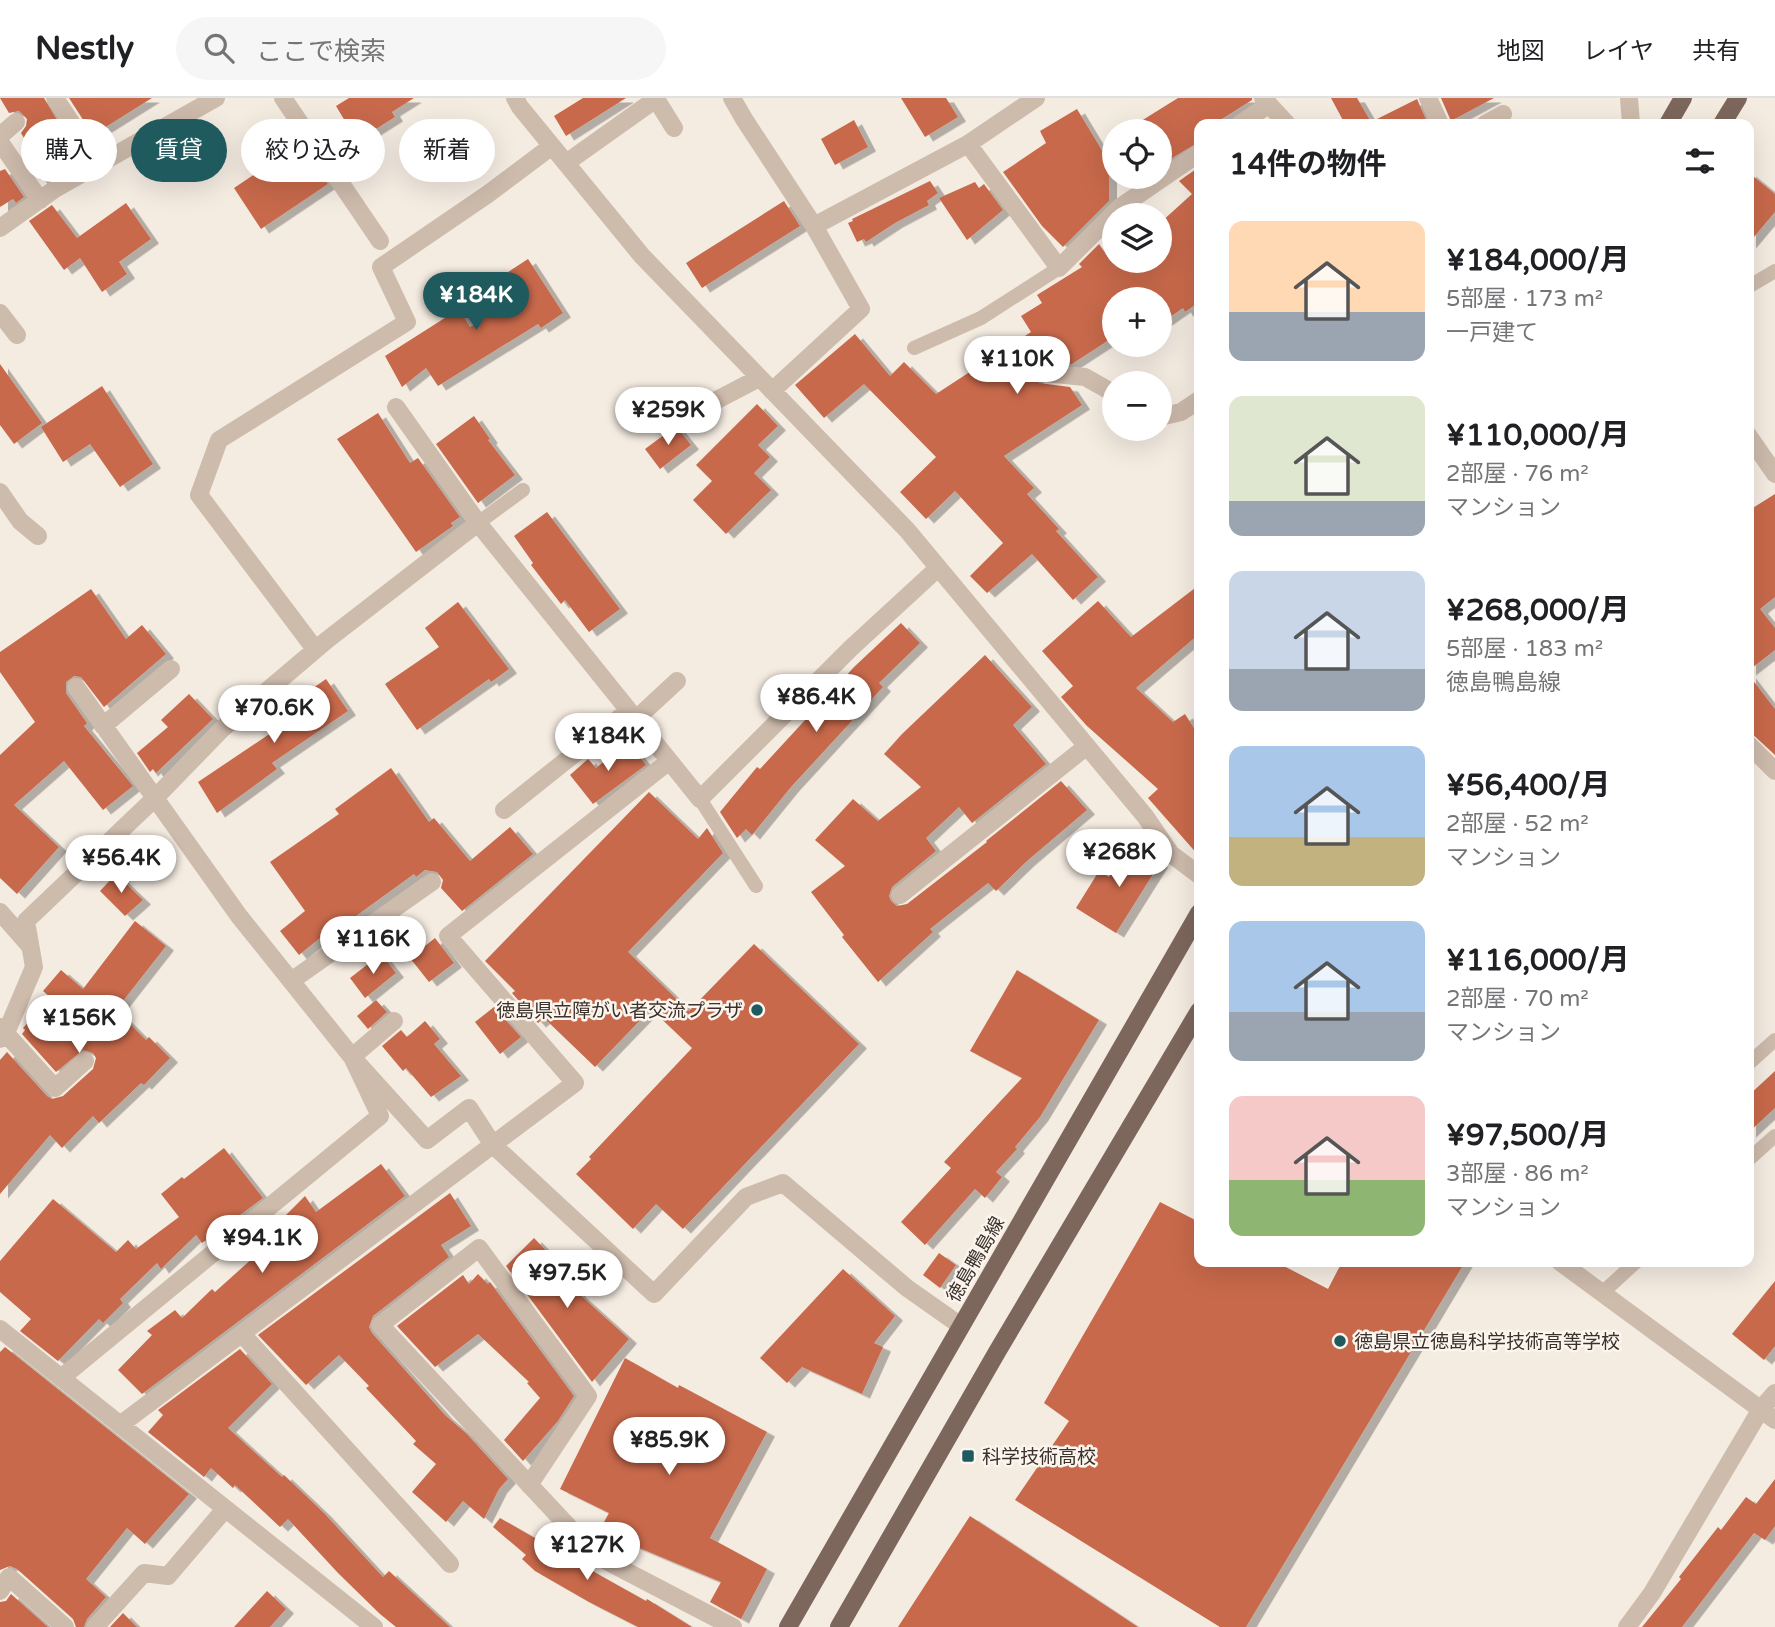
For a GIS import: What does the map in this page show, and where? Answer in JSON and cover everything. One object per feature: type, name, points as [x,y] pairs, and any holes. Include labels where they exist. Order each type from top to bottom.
[{"type":"main road","points":[[1671,119],[1682,98]]},
{"type":"main road","points":[[1725,119],[1738,98]]},
{"type":"main road","name":"徳島鴨島線","points":[[789,1627],[1194,922]]},
{"type":"main road","points":[[839,1627],[997,1352],[1194,1019]]},
{"type":"street","points":[[55,98],[69,119]]},
{"type":"street","points":[[117,155],[216,98]]},
{"type":"street","points":[[283,98],[380,241]]},
{"type":"street","points":[[515,98],[642,256],[907,530],[1145,816],[1171,854],[1194,871]]},
{"type":"street","points":[[692,412],[765,384],[861,309],[814,226],[744,120],[733,98]]},
{"type":"street","points":[[814,226],[968,144],[1036,98]]},
{"type":"street","points":[[1427,98],[1438,119]]},
{"type":"street","points":[[1629,98],[1631,119]]},
{"type":"street","points":[[566,163],[656,99],[674,128]]},
{"type":"street","points":[[1245,119],[1265,101],[1282,119]]},
{"type":"street","points":[[1494,119],[1503,114]]},
{"type":"street","points":[[0,136],[16,122]]},
{"type":"street","points":[[0,142],[40,200]]},
{"type":"street","points":[[968,144],[1059,268],[1119,208],[1194,156]]},
{"type":"street","points":[[315,649],[199,495],[219,440],[407,322],[382,267],[552,146]]},
{"type":"street","points":[[0,228],[70,182]]},
{"type":"street","points":[[0,313],[17,335]]},
{"type":"street","points":[[1045,373],[1085,377],[1102,387]]},
{"type":"street","points":[[1172,414],[1194,403]]},
{"type":"street","points":[[396,407],[478,523],[668,762],[701,799],[851,648],[938,568]]},
{"type":"street","points":[[1754,444],[1775,474]]},
{"type":"street","points":[[0,492],[20,521],[38,536]]},
{"type":"street","points":[[85,1061],[55,1088],[2,1033],[34,967],[26,921],[155,798],[222,729],[315,649],[478,523]]},
{"type":"street","points":[[103,726],[171,669]]},
{"type":"street","points":[[504,810],[677,681]]},
{"type":"street","points":[[76,687],[239,916],[352,1057],[427,1140],[470,1108],[493,1145],[654,1294],[746,1196],[783,1183],[906,1288],[961,1326]]},
{"type":"street","points":[[900,895],[1087,746]]},
{"type":"street","points":[[1754,750],[1775,771]]},
{"type":"street","points":[[120,1425],[575,1083],[448,936],[668,762]]},
{"type":"street","points":[[291,981],[432,882]]},
{"type":"street","points":[[0,912],[30,946]]},
{"type":"street","points":[[352,1057],[394,1021]]},
{"type":"street","points":[[61,1378],[380,1116],[352,1057]]},
{"type":"street","points":[[529,1485],[588,1396],[480,1248],[380,1325],[529,1485],[595,1555],[733,1627]]},
{"type":"street","points":[[1567,1267],[1768,1414]]},
{"type":"street","points":[[0,1329],[374,1627]]},
{"type":"street","points":[[242,1334],[450,1564]]},
{"type":"street","points":[[1627,1627],[1768,1414],[1775,1393]]},
{"type":"street","points":[[96,1627],[144,1573],[168,1576],[225,1509]]},
{"type":"street","points":[[0,1591],[9,1577],[65,1627]]},
{"type":"lane","points":[[914,348],[981,318],[1059,268]]},
{"type":"lane","points":[[1754,283],[1775,271]]},
{"type":"lane","points":[[478,523],[523,490]]},
{"type":"lane","points":[[701,799],[756,886]]},
{"type":"lane","points":[[1754,1059],[1775,1040]]},
{"type":"lane","points":[[1754,1155],[1775,1136]]},
{"type":"lane","points":[[1602,1293],[1631,1267]]},
{"type":"building","points":[[0,98],[44,98],[56,119],[27,119],[19,111],[9,113]]},
{"type":"building","points":[[69,98],[152,98],[117,120],[83,119]]},
{"type":"building","points":[[349,98],[414,98],[392,112],[395,117],[385,123],[385,119],[344,119],[336,106]]},
{"type":"building","points":[[583,98],[626,98],[566,136],[554,116]]},
{"type":"building","points":[[901,98],[946,98],[958,117],[925,137]]},
{"type":"building","points":[[1178,98],[1252,98],[1222,119],[1194,119],[1194,145],[1172,158],[1172,119],[1144,119]]},
{"type":"building","points":[[1331,98],[1357,98],[1369,119],[1342,119]]},
{"type":"building","points":[[1441,98],[1494,98],[1455,119],[1450,119]]},
{"type":"building","points":[[1417,99],[1426,119],[1377,119]]},
{"type":"building","points":[[1077,109],[1102,150],[1102,189],[1109,189],[1109,201],[1102,203],[1102,208],[1063,247],[1042,226],[1003,172],[1046,143],[1040,131]]},
{"type":"building","points":[[854,120],[868,147],[835,165],[821,139]]},
{"type":"building","points":[[5,169],[24,197],[16,203],[13,199],[0,207],[0,171]]},
{"type":"building","points":[[1194,170],[1194,306],[1185,312],[1183,308],[1172,316],[1172,287],[1102,287],[1102,344],[1072,364],[1041,362],[1034,371],[1039,383],[1070,387],[1082,405],[1004,456],[1034,488],[1027,494],[1098,577],[1073,600],[1032,554],[987,593],[970,576],[1003,543],[955,491],[926,519],[900,492],[936,457],[864,384],[824,418],[795,385],[855,334],[890,376],[904,362],[936,394],[1031,332],[1021,316],[1042,303],[1037,295],[1082,267],[1079,264],[1099,244],[1102,248],[1102,273],[1172,273],[1172,212],[1192,194],[1179,181]]},
{"type":"building","points":[[1754,177],[1775,194],[1775,212],[1754,237]]},
{"type":"building","points":[[930,181],[938,193],[927,201],[929,205],[866,242],[864,239],[857,242],[848,223],[853,221],[852,219]]},
{"type":"building","points":[[243,182],[328,184],[261,229],[234,188]]},
{"type":"building","points":[[975,182],[979,188],[984,184],[1003,210],[967,240],[939,198]]},
{"type":"building","points":[[784,201],[800,226],[702,288],[686,263]]},
{"type":"building","points":[[126,203],[151,239],[119,262],[127,274],[102,292],[80,258],[64,270],[29,221],[52,205],[77,238]]},
{"type":"building","points":[[528,259],[563,313],[541,328],[538,324],[438,386],[426,368],[402,387],[385,356],[459,309],[470,327],[520,296],[505,274]]},
{"type":"building","points":[[0,364],[42,423],[14,444],[0,425]]},
{"type":"building","points":[[102,386],[153,464],[120,487],[90,444],[63,462],[41,427]]},
{"type":"building","points":[[757,404],[778,426],[758,445],[770,457],[754,473],[771,490],[726,534],[693,500],[712,481],[696,465]]},
{"type":"building","points":[[378,413],[410,463],[418,458],[460,517],[451,523],[453,526],[416,552],[337,439]]},
{"type":"building","points":[[474,416],[490,439],[488,440],[515,475],[478,503],[436,444]]},
{"type":"building","points":[[676,426],[691,445],[660,469],[645,449]]},
{"type":"building","points":[[1775,494],[1775,597],[1760,609],[1775,628],[1775,650],[1754,666],[1754,507]]},
{"type":"building","points":[[547,512],[620,609],[589,632],[565,600],[561,604],[531,565],[533,563],[514,536]]},
{"type":"building","points":[[91,589],[126,639],[142,625],[166,654],[104,707],[81,677],[74,676],[66,682],[66,693],[87,723],[84,726],[133,786],[103,810],[64,761],[14,805],[59,847],[17,894],[0,878],[0,755],[35,722],[0,672],[0,652]]},
{"type":"building","points":[[1194,589],[1194,638],[1136,688],[1173,722],[1185,714],[1194,728],[1194,850],[1148,798],[1158,789],[1087,726],[1061,697],[1073,686],[1042,651],[1098,601],[1131,637]]},
{"type":"building","points":[[458,602],[509,669],[491,682],[489,679],[417,730],[385,684],[439,647],[425,628]]},
{"type":"building","points":[[901,623],[920,643],[879,683],[883,687],[791,787],[752,835],[746,829],[737,838],[720,812],[757,767],[760,769],[854,667]]},
{"type":"building","points":[[985,655],[1032,707],[1013,725],[1046,764],[972,823],[959,807],[926,838],[936,851],[892,887],[889,896],[891,901],[897,906],[907,904],[1061,781],[1087,810],[996,891],[988,883],[930,929],[933,932],[878,982],[811,892],[845,866],[815,840],[853,799],[878,821],[921,787],[884,754]]},
{"type":"building","points":[[326,679],[348,711],[272,763],[277,769],[217,813],[198,782],[271,733],[263,723]]},
{"type":"building","points":[[1754,682],[1775,709],[1775,755],[1754,736]]},
{"type":"building","points":[[189,694],[213,719],[156,773],[153,769],[150,772],[137,753],[168,727],[161,720]]},
{"type":"building","points":[[628,742],[646,765],[593,804],[570,775],[588,759],[596,768]]},
{"type":"building","points":[[391,768],[429,822],[434,818],[470,861],[510,827],[533,854],[462,911],[441,888],[443,880],[437,872],[425,870],[416,877],[414,874],[349,921],[346,917],[299,955],[280,931],[305,911],[270,862],[339,814],[335,809]]},
{"type":"building","name":"徳島県立障がい者交流プラザ","points":[[649,792],[698,839],[707,828],[723,853],[628,952],[689,1011],[754,944],[859,1044],[683,1229],[656,1204],[633,1229],[576,1174],[692,1048],[651,1009],[595,1067],[544,1018],[538,1023],[512,993],[515,991],[485,961]]},
{"type":"building","points":[[1129,843],[1160,863],[1116,933],[1076,908],[1099,871],[1109,877]]},
{"type":"building","points":[[116,874],[143,900],[125,916],[100,891]]},
{"type":"building","points":[[135,921],[166,946],[116,1010],[146,1040],[149,1037],[170,1058],[144,1085],[141,1083],[99,1123],[93,1116],[62,1148],[50,1135],[0,1194],[0,1060],[7,1052],[52,1099],[63,1096],[93,1069],[96,1058],[93,1053],[83,1050],[56,1072],[22,1034],[25,1030],[23,1028],[51,998],[43,991],[61,970],[83,989]]},
{"type":"building","points":[[435,938],[454,963],[429,982],[410,958]]},
{"type":"building","points":[[381,954],[396,973],[365,998],[350,978]]},
{"type":"building","points":[[1017,970],[1099,1020],[1040,1117],[996,1172],[1002,1177],[985,1198],[975,1189],[925,1245],[901,1222],[951,1168],[944,1162],[1022,1078],[970,1051]]},
{"type":"building","points":[[376,1000],[387,1012],[368,1029],[357,1016]]},
{"type":"building","points":[[494,1007],[521,1037],[500,1054],[475,1022]]},
{"type":"building","points":[[425,1021],[440,1039],[434,1044],[461,1076],[431,1097],[406,1068],[403,1071],[382,1046],[401,1030],[407,1037]]},
{"type":"building","points":[[1775,1071],[1775,1108],[1754,1127],[1754,1090]]},
{"type":"building","points":[[224,1148],[263,1198],[202,1243],[196,1235],[161,1269],[157,1263],[120,1299],[123,1303],[103,1323],[99,1319],[58,1361],[20,1331],[31,1319],[0,1292],[0,1261],[53,1199],[116,1252],[128,1240],[136,1249],[179,1217],[161,1194]]},
{"type":"building","points":[[381,1164],[405,1196],[142,1394],[118,1370],[152,1335],[147,1331],[175,1310],[182,1318],[212,1289],[215,1292],[255,1256],[251,1250],[305,1196],[316,1212]]},
{"type":"building","points":[[450,1193],[471,1226],[441,1245],[449,1257],[373,1316],[369,1327],[445,1415],[467,1434],[508,1479],[499,1489],[484,1519],[463,1501],[446,1522],[412,1492],[436,1464],[413,1444],[416,1441],[339,1355],[306,1385],[258,1335]]},
{"type":"building","points":[[1160,1202],[1194,1219],[1194,1267],[1286,1267],[1328,1289],[1339,1267],[1462,1267],[1246,1627],[1220,1627],[1015,1500],[1069,1421],[1044,1403]]},
{"type":"building","points":[[534,1238],[560,1265],[558,1266],[579,1289],[577,1292],[629,1339],[592,1382],[506,1266]]},
{"type":"building","points":[[939,1253],[956,1265],[940,1288],[923,1275]]},
{"type":"building","points":[[843,1269],[895,1316],[874,1343],[883,1347],[862,1394],[802,1367],[787,1383],[760,1358]]},
{"type":"building","points":[[478,1274],[488,1284],[490,1282],[574,1396],[558,1421],[523,1461],[504,1440],[540,1398],[527,1383],[529,1382],[478,1334],[435,1367],[397,1326],[463,1275],[469,1284]]},
{"type":"building","points":[[1775,1281],[1775,1346],[1764,1360],[1732,1334]]},
{"type":"building","points":[[5,1347],[189,1494],[145,1544],[127,1528],[86,1579],[106,1597],[87,1619],[84,1627],[76,1627],[73,1619],[17,1569],[10,1566],[0,1570],[0,1352]]},
{"type":"building","points":[[240,1349],[272,1384],[228,1428],[324,1513],[383,1577],[389,1571],[450,1627],[396,1627],[338,1573],[288,1519],[280,1527],[235,1485],[233,1488],[211,1468],[204,1477],[148,1432],[163,1415],[158,1410]]},
{"type":"building","points":[[625,1358],[678,1388],[679,1385],[767,1432],[710,1538],[767,1569],[741,1619],[710,1602],[721,1582],[599,1531],[609,1513],[560,1489]]},
{"type":"building","points":[[1775,1479],[1775,1526],[1765,1540],[1754,1533],[1682,1627],[1642,1627],[1718,1527],[1721,1530],[1746,1497],[1756,1504]]},
{"type":"building","points":[[970,1516],[1002,1537],[1138,1627],[898,1627]]},
{"type":"building","points":[[500,1518],[646,1601],[647,1599],[692,1627],[638,1627],[589,1602],[535,1571],[522,1559],[526,1555],[493,1527]]},
{"type":"building","points":[[267,1591],[286,1609],[270,1627],[234,1627]]},
{"type":"building","points":[[11,1594],[48,1627],[0,1627],[0,1602],[6,1601]]},
{"type":"building","points":[[123,1613],[137,1627],[110,1627]]},
{"type":"place","name":"徳島県立障がい者交流プラザ","points":[[757,1010]]},
{"type":"place","name":"徳島県立徳島科学技術高等学校","points":[[1340,1341]]},
{"type":"place","name":"科学技術高校","points":[[968,1456]]}]
